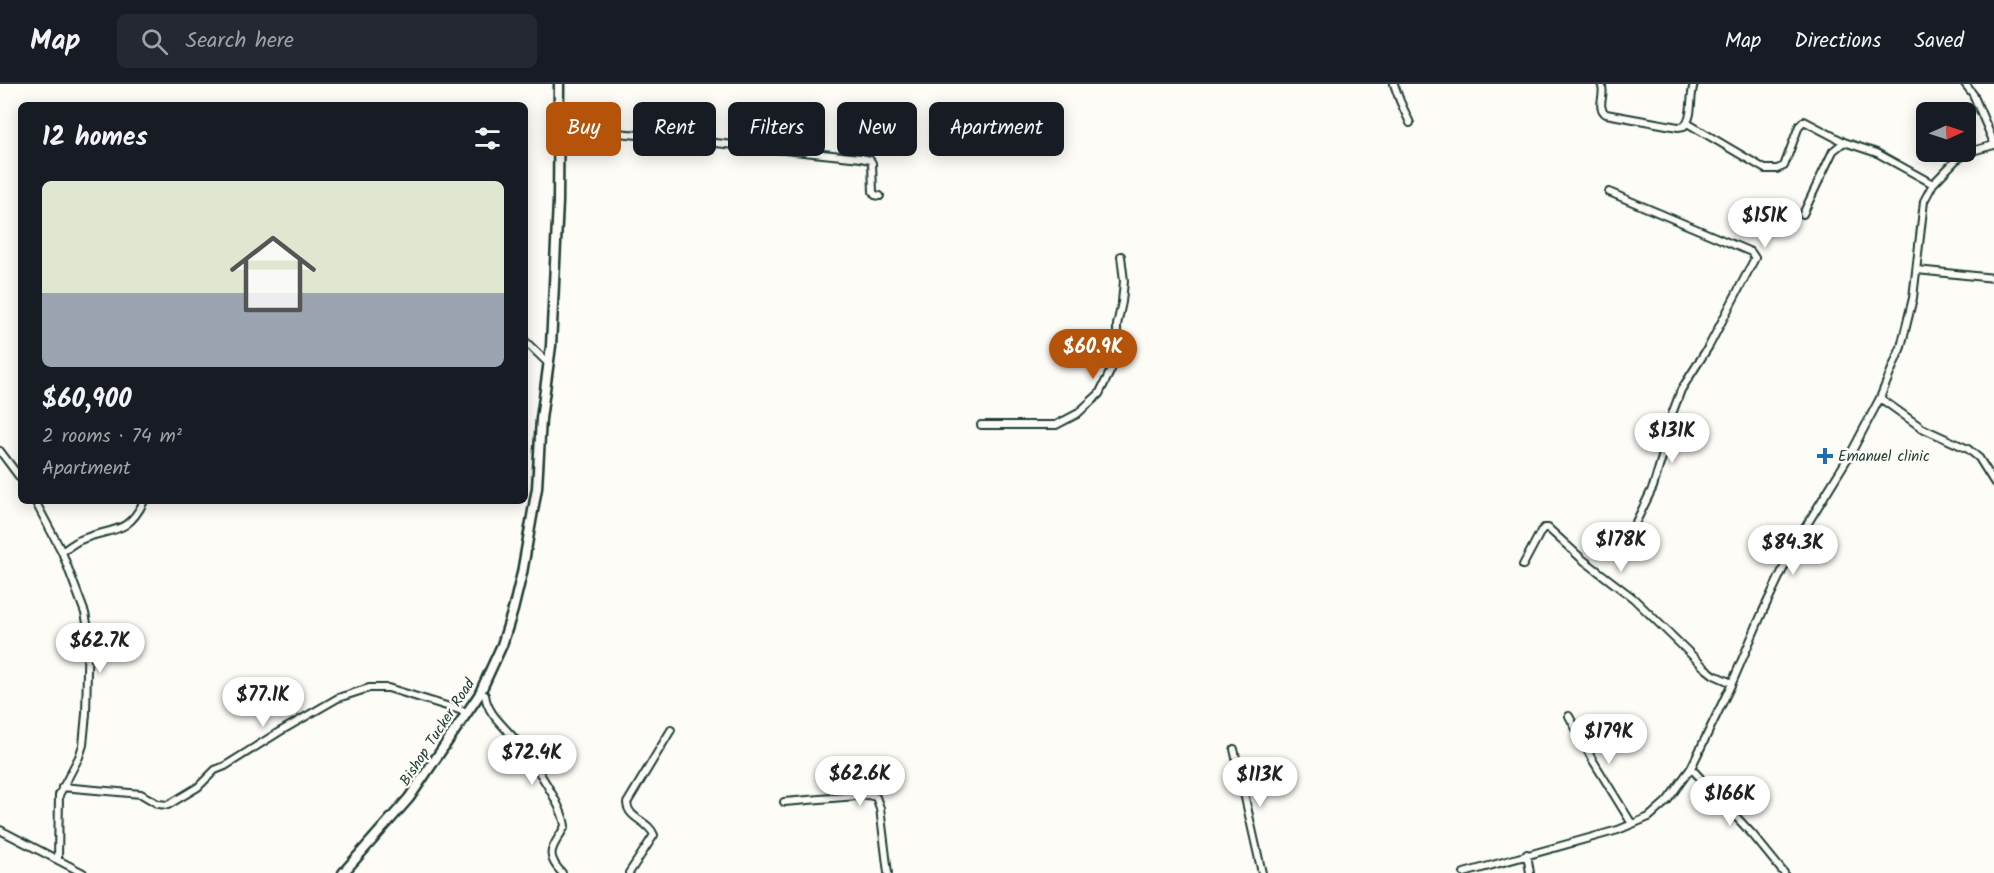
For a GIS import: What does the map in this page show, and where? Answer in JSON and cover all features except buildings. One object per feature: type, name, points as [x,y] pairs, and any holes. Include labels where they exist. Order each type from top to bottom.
[{"type":"main road","name":"Bishop Tucker Road","points":[[559,84],[559,102]]},
{"type":"main road","name":"Bishop Tucker Road","points":[[343,873],[409,798],[479,695],[502,645],[522,573],[537,488],[555,274],[559,156]]},
{"type":"street","points":[[1394,84],[1410,123]]},
{"type":"street","points":[[1601,84],[1604,89],[1600,105],[1606,114],[1678,127],[1688,123]]},
{"type":"street","points":[[1688,123],[1694,84]]},
{"type":"street","points":[[1464,873],[1618,830],[1649,817],[1667,801],[1691,768],[1795,544],[1851,453],[1880,398],[1901,347],[1913,298],[1924,201],[1933,184],[1956,160],[1972,151],[1994,144],[1973,94],[1965,84]]},
{"type":"street","points":[[1688,123],[1765,169],[1777,169],[1784,166],[1799,126],[1804,121],[1844,142],[1877,153],[1933,184]]},
{"type":"street","points":[[621,135],[814,152],[866,159],[870,160],[873,167],[873,194],[880,196]]},
{"type":"street","points":[[1803,214],[1833,151],[1844,142]]},
{"type":"street","points":[[1609,192],[1751,252],[1755,258],[1709,346],[1681,390],[1672,414],[1653,487],[1634,526]]},
{"type":"street","points":[[981,425],[1056,425],[1077,414],[1099,394],[1117,352],[1117,325],[1124,281],[1121,256]]},
{"type":"street","points":[[1917,270],[1994,278]]},
{"type":"street","points":[[528,344],[549,364]]},
{"type":"street","points":[[1880,398],[1922,428],[1968,449],[1979,458],[1994,482]]},
{"type":"street","points":[[0,451],[18,475]]},
{"type":"street","points":[[36,504],[62,552],[86,613],[88,628],[83,745],[62,787],[57,814],[58,859]]},
{"type":"street","points":[[62,552],[77,541],[125,527],[136,516],[142,504]]},
{"type":"street","points":[[1523,565],[1541,531],[1548,528],[1582,559],[1634,598],[1705,668],[1732,683]]},
{"type":"street","points":[[62,787],[141,794],[158,804],[168,805],[198,787],[215,770],[279,732],[338,698],[369,688],[388,688],[466,712]]},
{"type":"street","points":[[485,694],[488,708],[520,746],[558,806],[564,826],[550,852],[552,860],[562,873]]},
{"type":"street","points":[[1569,716],[1632,824]]},
{"type":"street","points":[[629,873],[654,835],[652,830],[629,812],[627,802],[671,730]]},
{"type":"street","points":[[1234,749],[1262,873]]},
{"type":"street","points":[[1691,768],[1784,873]]},
{"type":"street","points":[[784,802],[868,795],[876,798],[880,808],[888,873]]},
{"type":"street","points":[[0,830],[83,873]]},
{"type":"street","points":[[1527,854],[1530,873]]},
{"type":"place","name":"Emanuel clinic","points":[[1825,456]]}]
